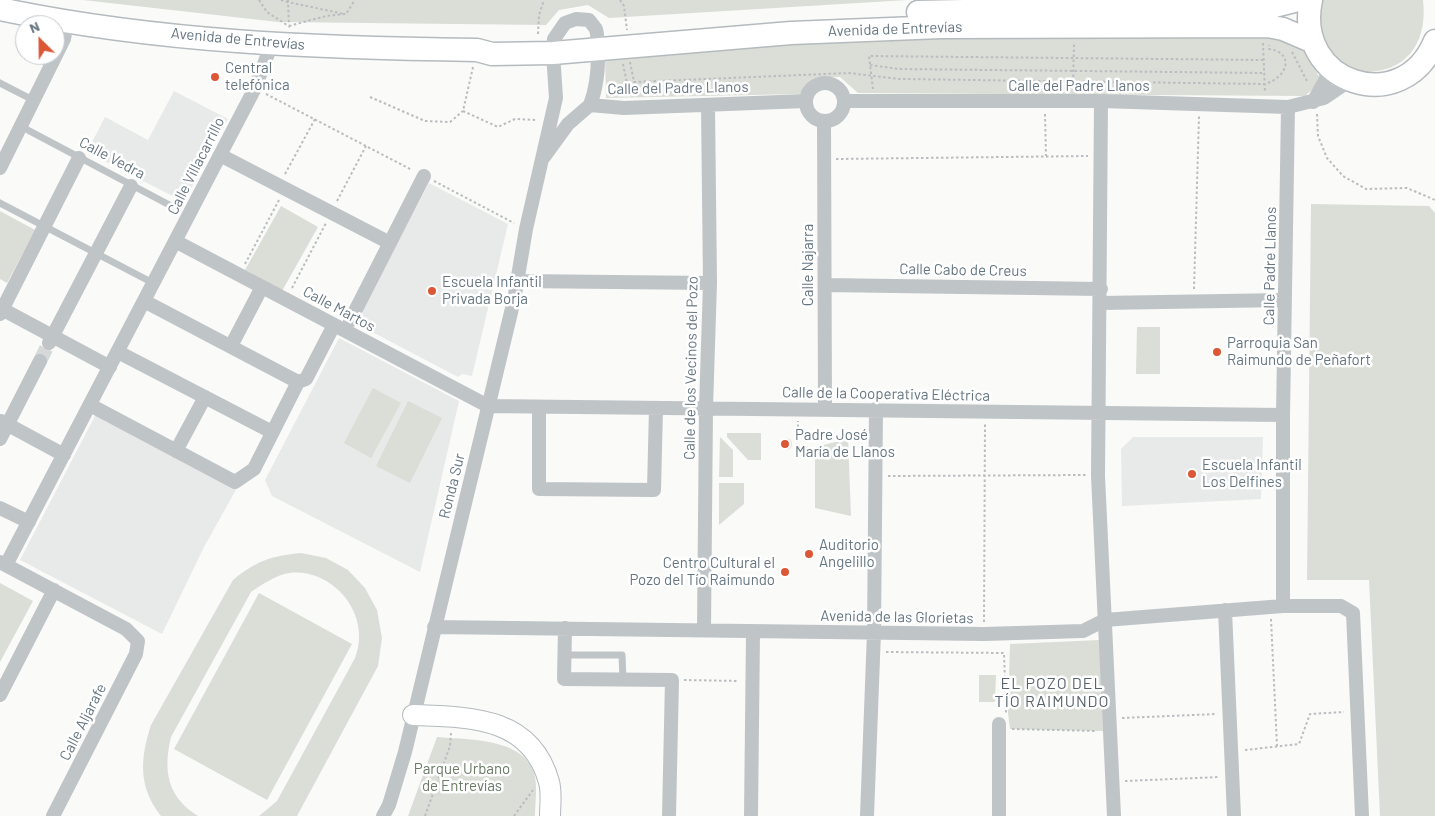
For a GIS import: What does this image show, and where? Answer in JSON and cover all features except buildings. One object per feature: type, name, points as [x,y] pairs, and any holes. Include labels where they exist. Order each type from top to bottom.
[{"type":"main road","name":"Avenida de Entrevías","points":[[940,15],[1055,5],[1262,10],[1298,0]]},
{"type":"main road","points":[[1312,0],[1308,17],[1311,41],[1327,66],[1349,80],[1376,84],[1404,78],[1419,67],[1430,53],[1435,41]]},
{"type":"main road","name":"Avenida de Entrevías","points":[[0,9],[67,22],[281,38],[356,48],[477,50],[496,44],[598,42],[786,19],[940,15],[1268,26],[1283,29],[1311,41]]},
{"type":"street","points":[[2,161],[22,127],[64,39],[67,22]]},
{"type":"street","name":"Calle Villacarrillo","points":[[3,563],[29,522],[175,241],[183,212],[220,155],[281,38]]},
{"type":"street","name":"Ronda Sur","points":[[383,816],[389,805],[405,752],[518,281],[526,229],[556,98],[548,42]]},
{"type":"street","points":[[586,108],[594,94],[598,42]]},
{"type":"street","points":[[1314,102],[1326,79],[1327,66]]},
{"type":"street","name":"Calle del Padre Llanos","points":[[845,101],[1101,101],[1288,107],[1314,102],[1332,94],[1349,80]]},
{"type":"street","points":[[825,82],[839,88],[845,101],[839,115],[824,121],[811,115],[806,101],[811,88],[825,82]]},
{"type":"street","name":"Calle del Padre Llanos","points":[[556,98],[571,111],[586,108],[708,106],[806,101]]},
{"type":"street","points":[[1101,101],[1101,296],[1098,476],[1114,816]]},
{"type":"street","name":"Calle de los Vecinos del Pozo","points":[[704,630],[706,408],[710,283],[708,106]]},
{"type":"street","name":"Calle Padre Llanos","points":[[1276,606],[1286,300],[1288,107]]},
{"type":"street","name":"Ronda Sur","points":[[541,161],[568,124],[586,108]]},
{"type":"street","name":"Calle Najarra","points":[[824,121],[825,409]]},
{"type":"street","points":[[220,155],[390,243]]},
{"type":"street","points":[[79,158],[1,310],[51,340],[110,367]]},
{"type":"street","name":"Calle Martos","points":[[350,321],[424,176]]},
{"type":"street","points":[[51,340],[131,186]]},
{"type":"street","name":"Calle Martos","points":[[175,241],[488,406]]},
{"type":"street","points":[[518,281],[710,283]]},
{"type":"street","name":"Calle Cabo de Creus","points":[[824,285],[1101,296],[1193,302],[1286,300]]},
{"type":"street","points":[[230,346],[262,287]]},
{"type":"street","points":[[144,301],[298,382]]},
{"type":"street","points":[[90,406],[235,482],[254,469],[298,382],[306,379],[334,325]]},
{"type":"street","points":[[118,352],[272,432]]},
{"type":"street","points":[[0,439],[4,422],[40,361]]},
{"type":"street","points":[[176,451],[205,397]]},
{"type":"street","name":"Calle de la Cooperativa Eléctrica","points":[[488,406],[1283,414]]},
{"type":"street","points":[[539,407],[540,489],[654,490],[656,408]]},
{"type":"street","points":[[867,816],[874,632],[876,409]]},
{"type":"street","points":[[4,422],[64,455]]},
{"type":"street","points":[[0,508],[29,522]]},
{"type":"street","points":[[0,695],[54,590],[3,563]]},
{"type":"street","name":"Calle Aljarafe","points":[[53,816],[136,654],[138,641],[126,629],[54,590]]},
{"type":"street","name":"Avenida de las Glorietas","points":[[434,627],[984,634],[1083,632],[1105,620],[1276,606],[1341,606],[1353,613],[1359,711]]},
{"type":"street","points":[[1225,610],[1234,816]]},
{"type":"street","points":[[565,628],[564,679],[672,680],[668,816]]},
{"type":"street","points":[[751,816],[753,632]]},
{"type":"street","points":[[1359,711],[1362,816]]},
{"type":"street","points":[[413,715],[494,722],[522,738],[538,754],[549,783],[550,816]]},
{"type":"street","points":[[999,726],[1000,816]]},
{"type":"lane","points":[[0,83],[35,101]]},
{"type":"lane","name":"Calle Vedra","points":[[22,127],[183,212]]},
{"type":"lane","points":[[0,203],[153,283]]},
{"type":"lane","points":[[565,654],[622,655],[623,680]]},
{"type":"path","points":[[259,0],[267,12],[289,27]]},
{"type":"path","points":[[281,0],[346,14]]},
{"type":"path","points":[[346,14],[355,0]]},
{"type":"path","points":[[544,0],[539,15],[548,42]]},
{"type":"path","points":[[620,0],[624,6],[627,26]]},
{"type":"path","points":[[288,1],[289,27]]},
{"type":"path","points":[[281,38],[289,27],[326,16],[346,14]]},
{"type":"path","points":[[630,56],[634,82],[848,73],[909,80],[1265,84],[1277,81],[1283,74],[1286,66],[1279,53],[1269,49],[1269,40]]},
{"type":"path","points":[[1263,43],[1265,106]]},
{"type":"path","points":[[1289,49],[1293,53],[1310,87],[1317,114],[1318,136],[1327,158],[1343,176],[1366,189],[1407,188],[1435,200]]},
{"type":"path","points":[[370,97],[425,121],[450,122],[463,111],[477,50]]},
{"type":"path","points":[[875,101],[869,56],[1264,60]]},
{"type":"path","points":[[622,58],[627,83],[624,108]]},
{"type":"path","points":[[870,65],[899,69],[1265,73]]},
{"type":"path","points":[[255,88],[526,229]]},
{"type":"path","points":[[1193,302],[1199,104]]},
{"type":"path","points":[[463,111],[498,128],[514,119],[550,120]]},
{"type":"path","points":[[239,275],[314,119]]},
{"type":"path","points":[[824,159],[1101,156]]},
{"type":"path","points":[[984,634],[985,411]]},
{"type":"path","points":[[874,476],[1098,476]]},
{"type":"path","points":[[1276,606],[1277,746]]},
{"type":"path","points":[[873,652],[1004,653],[1006,717],[999,726]]},
{"type":"path","points":[[672,680],[752,681]]},
{"type":"path","points":[[1232,752],[1299,744],[1310,714],[1359,711]]},
{"type":"path","points":[[999,726],[1110,724],[1230,714]]},
{"type":"path","points":[[425,816],[450,746],[451,727]]},
{"type":"path","points":[[1112,781],[1233,777]]},
{"type":"path","points":[[514,816],[534,788]]},
{"type":"shaded area","points":[[174,91],[228,119],[184,202],[87,152],[105,117],[148,140]]},
{"type":"shaded area","name":"Escuela Infantil Privada Borja","points":[[429,183],[508,224],[472,376],[462,374],[458,377],[355,323]]},
{"type":"shaded area","points":[[339,338],[459,401],[420,572],[272,496],[265,480]]},
{"type":"shaded area","points":[[96,414],[237,488],[204,547],[162,634],[20,560]]},
{"type":"shaded area","name":"Escuela Infantil Los Delfines","points":[[1133,437],[1263,437],[1261,499],[1122,506],[1121,449]]},
{"type":"green space","points":[[83,0],[908,0],[609,18],[588,5],[559,10],[546,25],[278,22]]},
{"type":"green space","points":[[1323,0],[1423,0],[1421,33],[1408,56],[1388,68],[1366,71],[1344,65],[1327,51],[1319,29]]},
{"type":"green space","points":[[909,33],[1277,33],[1304,50],[1320,78],[1314,88],[1305,96],[858,93],[840,77],[814,78],[800,94],[606,98],[605,54]]},
{"type":"green space","points":[[1311,204],[1429,206],[1435,213],[1435,816],[1380,816],[1369,580],[1307,580]]},
{"type":"green space","points":[[281,206],[318,227],[282,291],[245,270]]},
{"type":"green space","points":[[0,211],[35,230],[7,283],[0,279]]},
{"type":"green space","points":[[1137,327],[1160,327],[1160,374],[1136,374]]},
{"type":"green space","points":[[373,388],[401,403],[371,458],[344,443]]},
{"type":"green space","points":[[408,401],[442,418],[410,483],[376,466]]},
{"type":"green space","points":[[727,433],[761,433],[761,460],[748,460],[727,437]]},
{"type":"green space","points":[[720,437],[733,450],[733,477],[719,477]]},
{"type":"green space","points":[[784,438],[788,438],[792,444],[788,450],[784,450],[780,446],[780,442]]},
{"type":"green space","points":[[848,439],[851,516],[815,508],[815,447]]},
{"type":"green space","points":[[719,483],[744,483],[744,504],[719,525]]},
{"type":"green space","points":[[301,553],[326,558],[348,570],[365,588],[377,610],[382,638],[378,666],[297,816],[259,816],[277,801],[355,658],[359,639],[358,625],[354,612],[339,590],[328,582],[316,576],[303,573],[289,573],[264,583],[251,592],[171,737],[167,761],[170,782],[180,800],[198,816],[161,816],[148,794],[143,772],[147,737],[151,725],[233,580],[264,560]]},
{"type":"green space","points":[[0,583],[33,601],[0,662]]},
{"type":"green space","points":[[259,593],[352,644],[267,800],[174,749]]},
{"type":"green space","points":[[1100,640],[1103,731],[1010,729],[1008,713],[1010,644]]},
{"type":"green space","points":[[979,675],[996,675],[995,702],[979,702]]},
{"type":"green space","name":"Parque Urbano de Entrevías","points":[[437,737],[492,743],[518,753],[528,761],[535,778],[535,816],[408,816]]},
{"type":"tunnel","points":[[40,361],[49,343]]},
{"type":"place","name":"Central telefónica","points":[[215,77]]},
{"type":"place","name":"Escuela Infantil Privada Borja","points":[[432,291]]},
{"type":"place","name":"Parroquia San Raimundo de Peñafort","points":[[1217,352]]},
{"type":"place","name":"Padre José María de Llanos","points":[[785,444]]},
{"type":"place","name":"Escuela Infantil Los Delfines","points":[[1192,474]]},
{"type":"place","name":"Auditorio Angelillo","points":[[809,554]]},
{"type":"place","name":"Centro Cultural el Pozo del Tío Raimundo","points":[[785,572]]},
{"type":"district","name":"EL POZO DEL TÍO RAIMUNDO","points":[[1052,693]]}]
